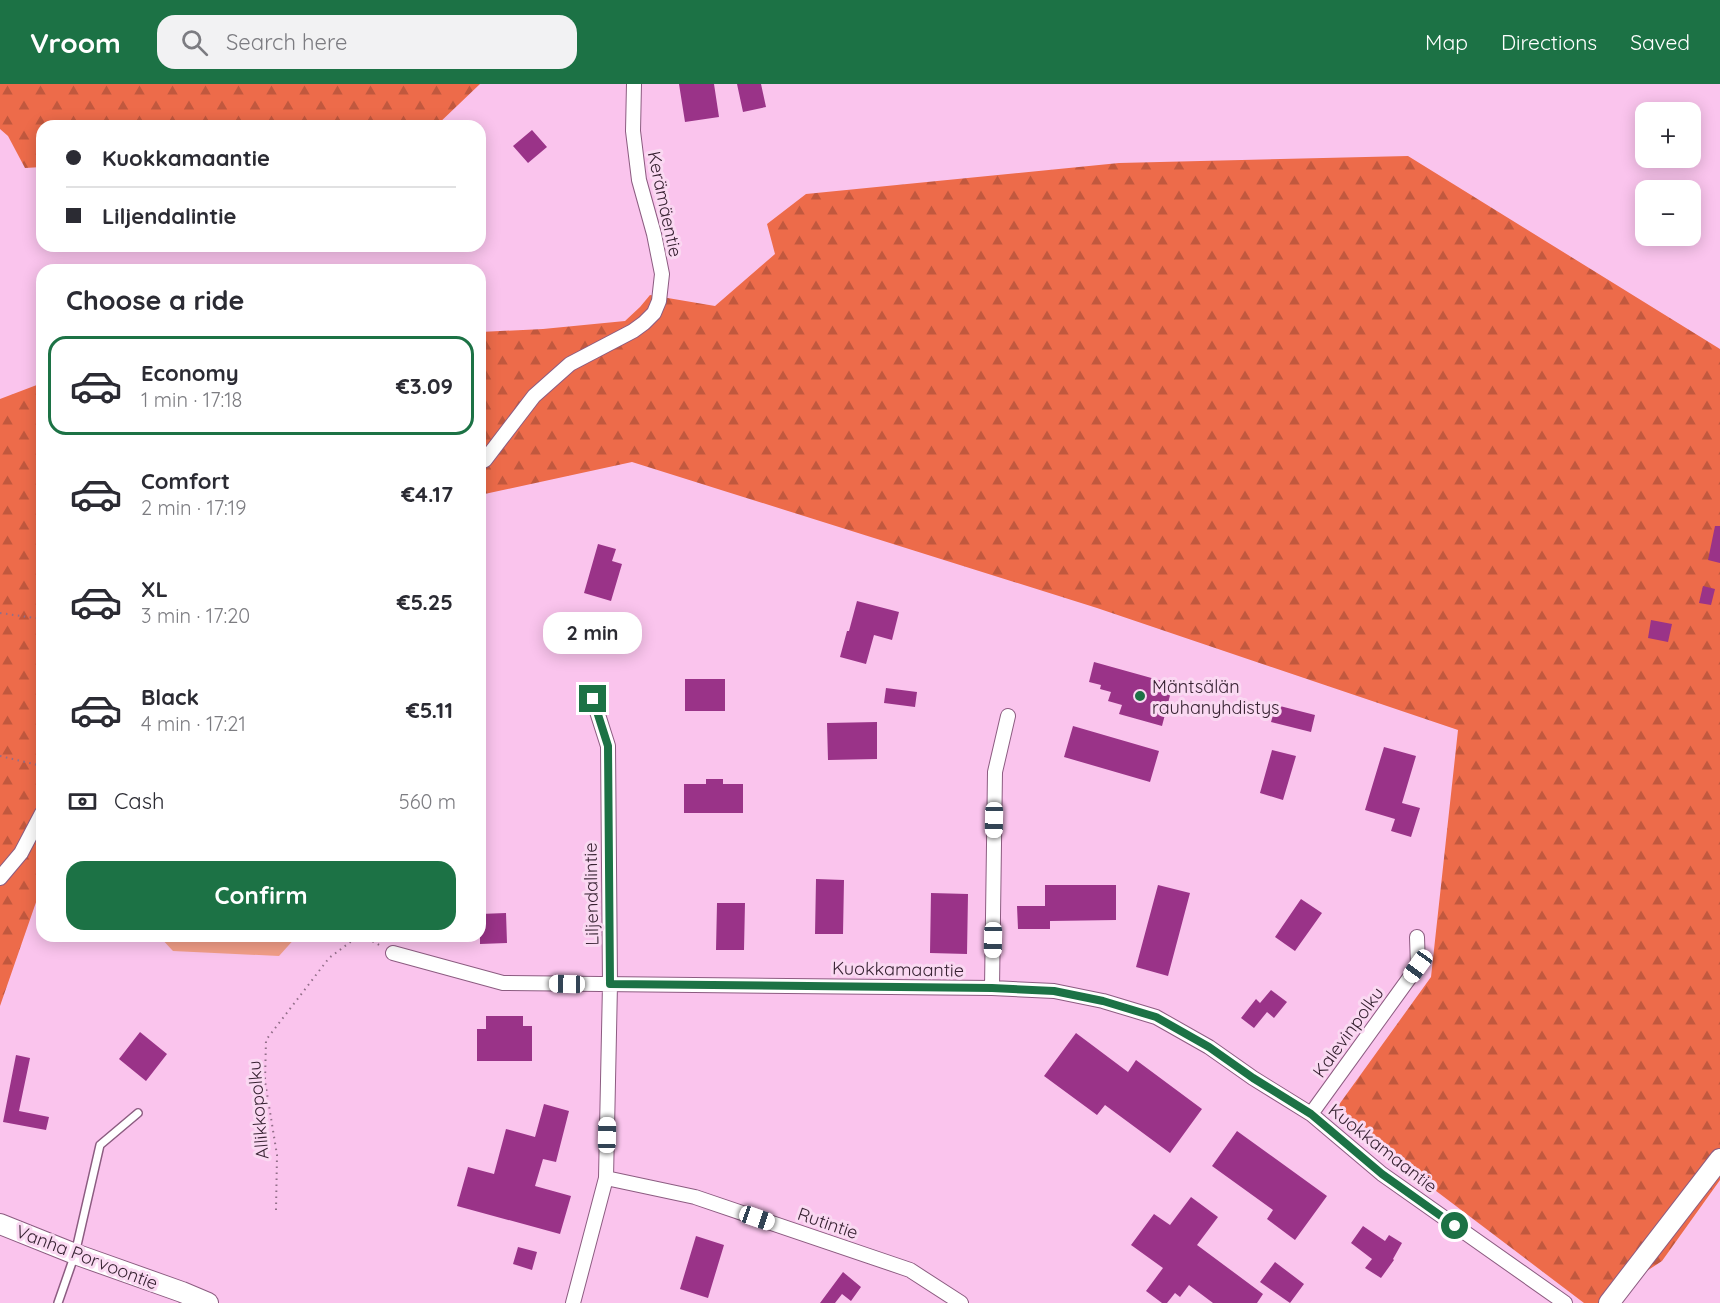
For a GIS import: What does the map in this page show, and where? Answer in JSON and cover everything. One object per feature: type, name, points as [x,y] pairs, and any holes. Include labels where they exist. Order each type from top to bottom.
[{"type":"main road","points":[[1609,1303],[1720,1159]]},
{"type":"main road","name":"Vanha Porvoontie","points":[[0,1224],[208,1303]]},
{"type":"street","name":"Kerämäentie","points":[[486,459],[534,396],[570,364],[633,331],[654,313],[662,274],[639,180],[633,131],[634,84]]},
{"type":"street","name":"Liljendalintie","points":[[573,1303],[606,1178],[610,984],[608,746],[593,699]]},
{"type":"street","points":[[992,988],[995,772],[1008,716]]},
{"type":"street","points":[[0,878],[21,853],[36,824]]},
{"type":"street","name":"Kalevinpolku","points":[[1311,1114],[1418,966],[1417,937]]},
{"type":"street","name":"Kuokkamaantie","points":[[393,953],[502,983],[992,988],[1054,991],[1103,1001],[1156,1017],[1209,1047],[1311,1114],[1382,1174],[1565,1303]]},
{"type":"street","name":"Rutintie","points":[[606,1178],[695,1197],[910,1270],[961,1303]]},
{"type":"lane","points":[[58,1303],[75,1254],[100,1145],[138,1113]]},
{"type":"path","points":[[0,613],[36,618]]},
{"type":"path","points":[[0,756],[36,765]]},
{"type":"path","name":"Allikkopolku","points":[[276,1210],[277,1155],[265,1081],[266,1040],[329,958],[350,942]]},
{"type":"path","name":"Allikkopolku","points":[[374,942],[393,953]]},
{"type":"shaded area","points":[[165,942],[292,942],[279,956],[173,951]]},
{"type":"green space","points":[[0,84],[480,84],[442,120],[36,120],[36,167],[25,168],[8,136],[0,129]]},
{"type":"green space","points":[[1408,156],[1720,349],[1720,1180],[1662,1261],[1598,1303],[1584,1303],[1333,1113],[1431,977],[1458,730],[1097,608],[632,462],[486,494],[486,332],[625,321],[650,295],[715,306],[775,254],[767,224],[806,194],[1119,163]]},
{"type":"green space","points":[[36,385],[36,902],[0,1006],[0,399]]},
{"type":"building","points":[[679,84],[714,84],[719,117],[685,122]]},
{"type":"building","points":[[737,84],[761,84],[766,107],[743,112]]},
{"type":"building","points":[[532,130],[547,147],[528,163],[513,146]]},
{"type":"building","points":[[1715,526],[1720,526],[1720,563],[1708,560]]},
{"type":"building","points":[[598,544],[616,549],[612,561],[622,564],[611,601],[584,593]]},
{"type":"building","points":[[1703,586],[1715,589],[1711,605],[1699,603]]},
{"type":"building","points":[[857,601],[899,612],[892,640],[874,635],[866,664],[840,657]]},
{"type":"building","points":[[1651,620],[1672,624],[1668,642],[1648,638]]},
{"type":"building","name":"Mäntsälän rauhanyhdistys","points":[[1094,662],[1173,684],[1162,726],[1119,714],[1122,705],[1108,701],[1111,692],[1100,689],[1101,685],[1089,682]]},
{"type":"building","points":[[685,679],[725,679],[725,711],[685,711]]},
{"type":"building","points":[[886,688],[917,692],[915,707],[884,703]]},
{"type":"building","points":[[1276,705],[1315,715],[1311,732],[1271,722]]},
{"type":"building","points":[[877,722],[877,759],[828,760],[827,723]]},
{"type":"building","points":[[1073,726],[1159,751],[1150,782],[1064,757]]},
{"type":"building","points":[[1384,747],[1416,756],[1402,803],[1420,808],[1411,837],[1391,831],[1395,819],[1365,810]]},
{"type":"building","points":[[1272,750],[1296,756],[1283,800],[1260,793]]},
{"type":"building","points":[[706,779],[723,779],[723,784],[743,784],[743,813],[684,813],[684,784],[706,784]]},
{"type":"building","points":[[816,879],[844,880],[843,934],[815,934]]},
{"type":"building","points":[[1045,885],[1116,885],[1116,920],[1050,921],[1050,929],[1018,929],[1017,906],[1045,906]]},
{"type":"building","points":[[1158,885],[1190,893],[1168,976],[1136,967]]},
{"type":"building","points":[[931,893],[968,894],[967,954],[930,953]]},
{"type":"building","points":[[1301,899],[1322,913],[1295,951],[1275,937]]},
{"type":"building","points":[[717,903],[745,903],[744,950],[716,950]]},
{"type":"building","points":[[506,913],[507,943],[480,944],[480,942],[486,942],[486,914]]},
{"type":"building","points":[[1271,990],[1287,1002],[1274,1018],[1267,1012],[1254,1028],[1241,1018],[1256,999],[1260,1003]]},
{"type":"building","points":[[486,1016],[523,1016],[523,1026],[532,1026],[532,1061],[477,1061],[477,1029],[486,1029]]},
{"type":"building","points":[[140,1032],[167,1054],[146,1081],[119,1059]]},
{"type":"building","points":[[1076,1033],[1128,1072],[1136,1060],[1202,1109],[1170,1153],[1105,1105],[1097,1115],[1044,1076]]},
{"type":"building","points":[[16,1055],[30,1058],[19,1111],[49,1117],[46,1130],[3,1122]]},
{"type":"building","points":[[544,1104],[569,1111],[556,1162],[543,1159],[535,1186],[571,1196],[560,1234],[457,1206],[468,1167],[494,1174],[506,1129],[535,1137]]},
{"type":"building","points":[[1237,1131],[1327,1196],[1295,1240],[1267,1219],[1273,1210],[1212,1166]]},
{"type":"building","points":[[1191,1197],[1218,1217],[1197,1245],[1263,1294],[1257,1303],[1213,1303],[1189,1285],[1180,1297],[1175,1293],[1167,1303],[1162,1303],[1146,1291],[1163,1268],[1131,1245],[1154,1214],[1170,1225]]},
{"type":"building","points":[[1363,1226],[1385,1241],[1389,1235],[1402,1243],[1394,1260],[1381,1278],[1365,1268],[1372,1259],[1351,1243]]},
{"type":"building","points":[[696,1236],[724,1245],[708,1298],[680,1289]]},
{"type":"building","points":[[518,1247],[537,1252],[532,1270],[513,1264]]},
{"type":"building","points":[[1275,1262],[1304,1284],[1290,1303],[1260,1282]]},
{"type":"building","points":[[843,1272],[861,1287],[851,1301],[842,1294],[835,1303],[820,1303]]},
{"type":"place","name":"Mäntsälän rauhanyhdistys","points":[[1140,696]]},
{"type":"route","points":[[593,699],[608,746],[610,984],[992,988],[1054,991],[1103,1001],[1156,1017],[1209,1047],[1311,1114],[1382,1174],[1455,1226]]}]
